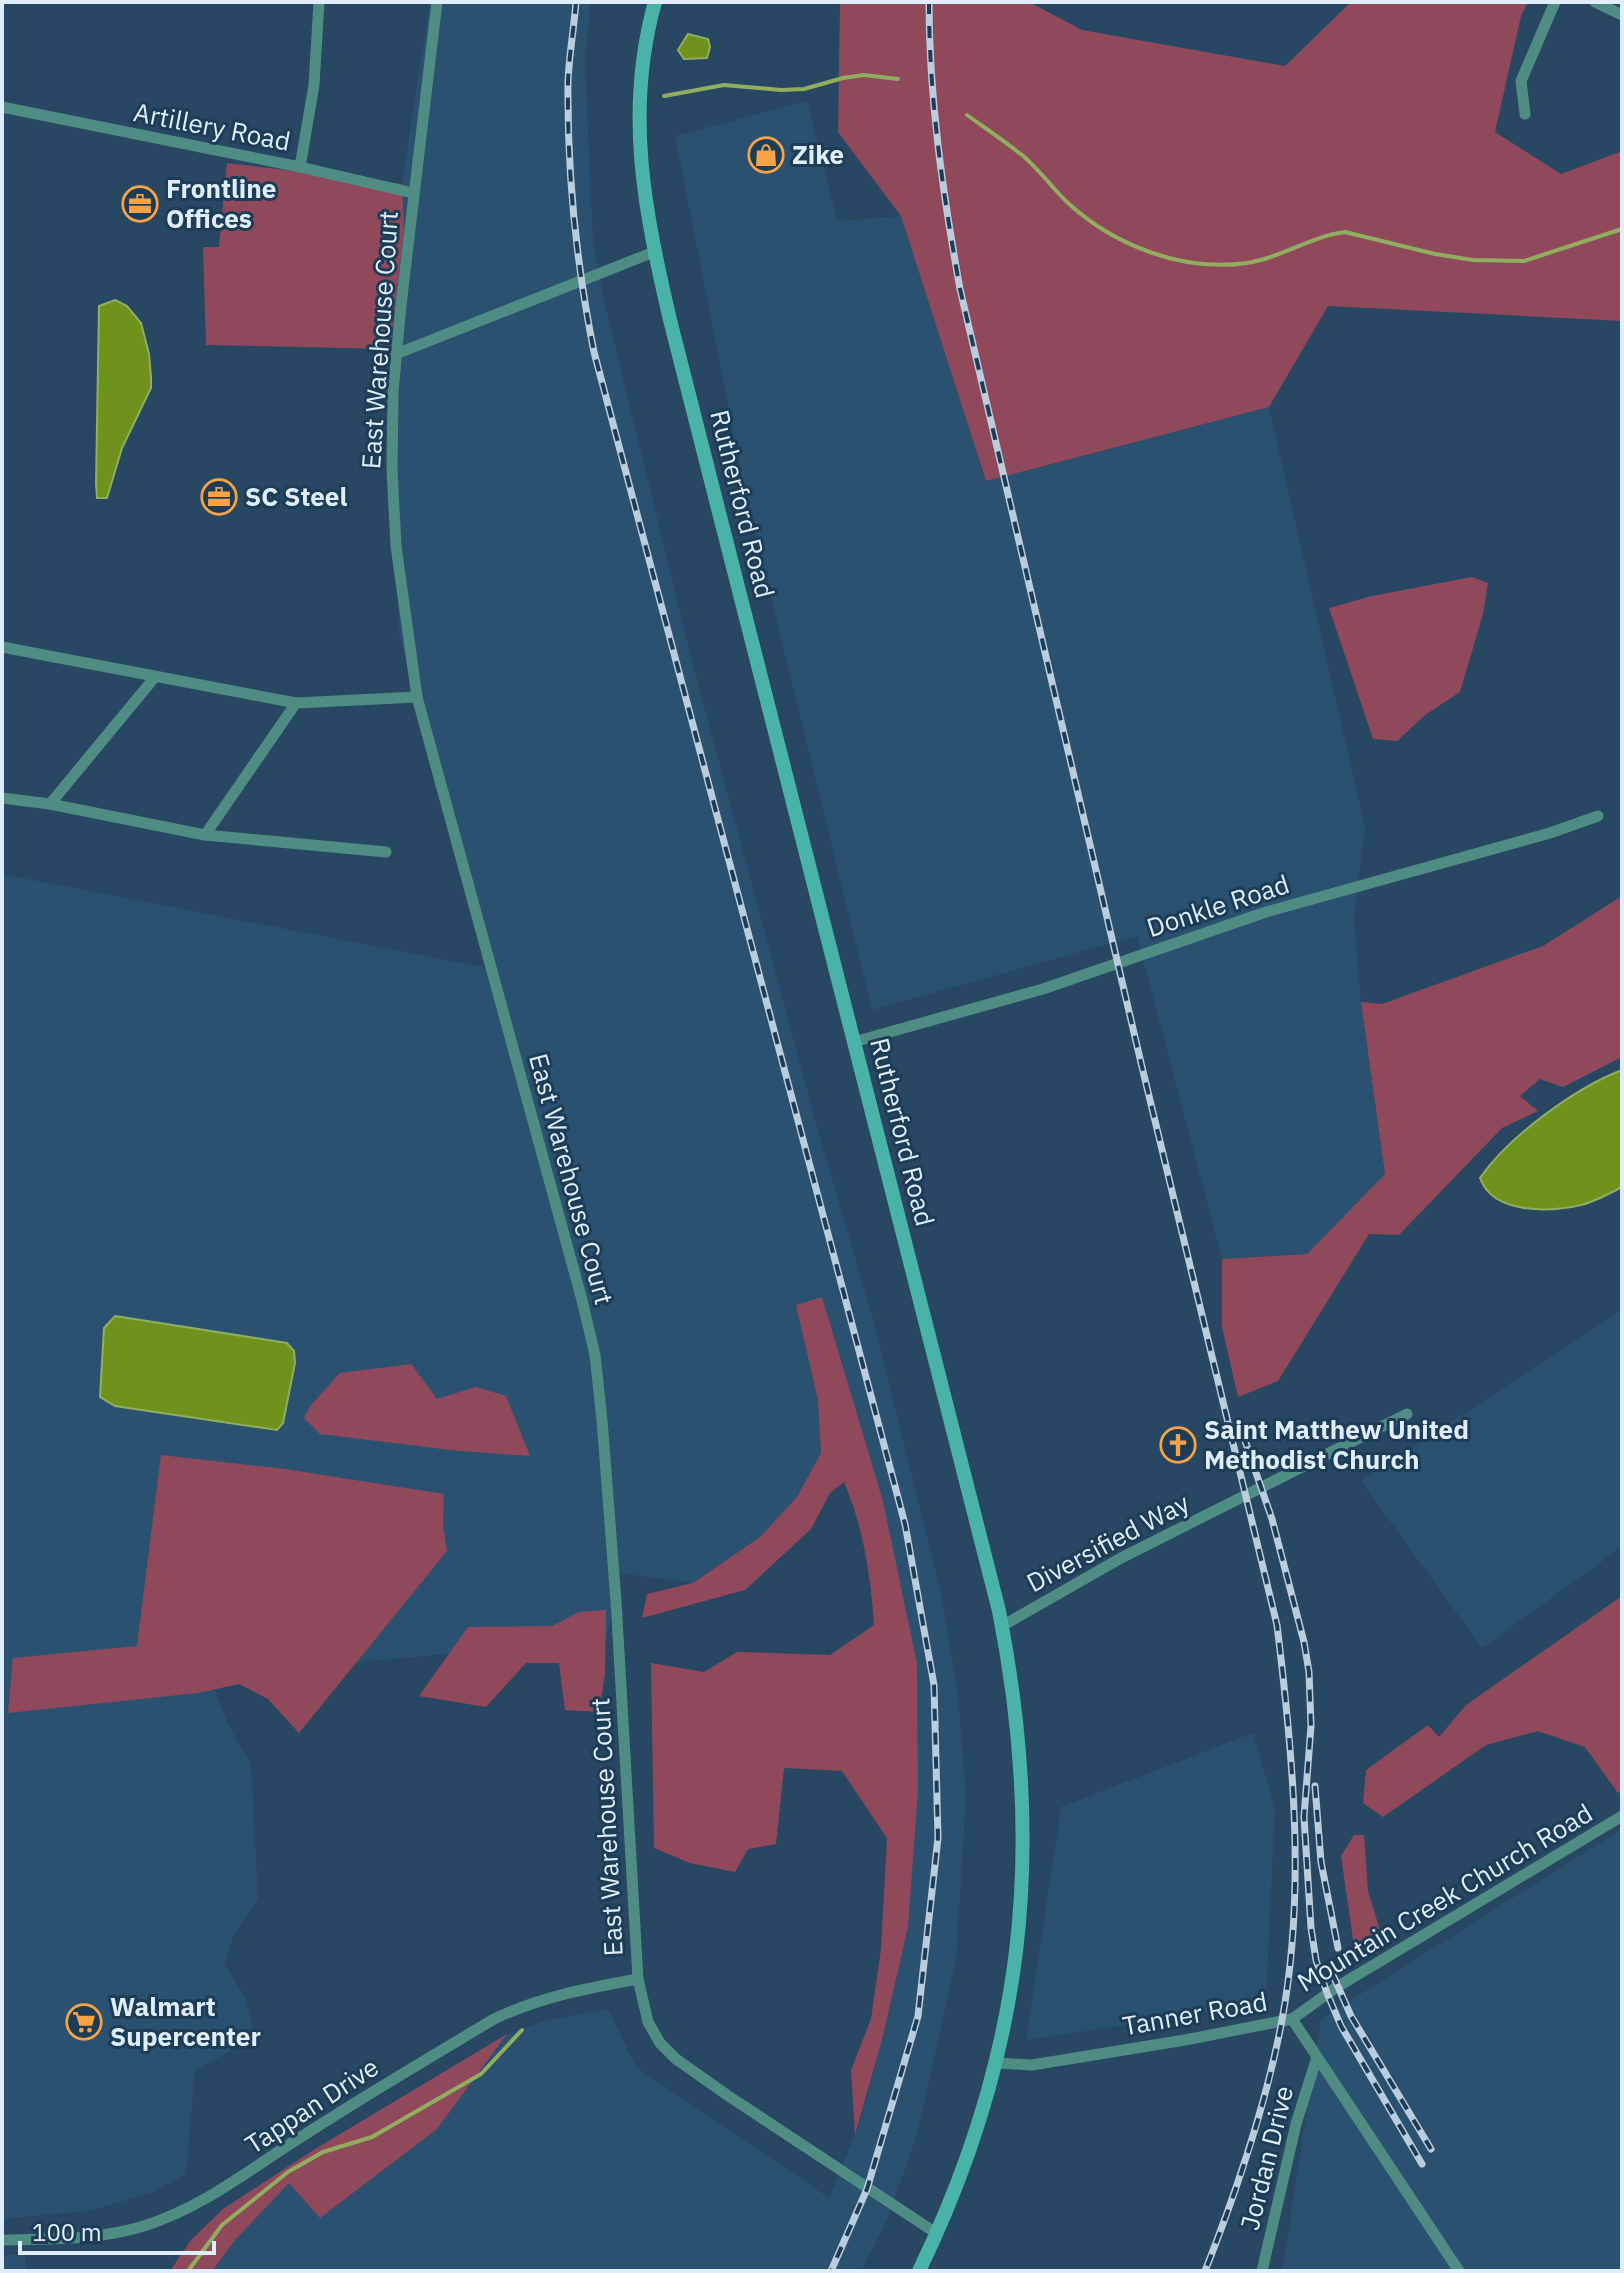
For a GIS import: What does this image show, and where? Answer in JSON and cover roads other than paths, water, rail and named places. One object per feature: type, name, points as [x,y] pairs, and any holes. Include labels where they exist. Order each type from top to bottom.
[{"type":"street","points":[[300,167],[314,85],[319,2]]},
{"type":"street","name":"East Warehouse Court","points":[[437,2],[396,354],[393,413],[396,546],[417,697],[595,1355],[616,1601],[638,1979],[648,2022],[660,2043],[676,2059],[936,2233]]},
{"type":"street","name":"Rutherford Road","points":[[655,2],[643,73],[640,135],[646,215],[1002,1626],[1019,1729],[1024,1841],[1017,1947],[997,2063],[968,2156],[919,2271]]},
{"type":"street","points":[[1525,114],[1521,81],[1555,2]]},
{"type":"street","points":[[1595,2],[1622,15]]},
{"type":"street","name":"Artillery Road","points":[[2,107],[413,193]]},
{"type":"street","points":[[396,354],[654,252]]},
{"type":"street","points":[[2,647],[296,703],[417,697]]},
{"type":"street","points":[[50,804],[155,677]]},
{"type":"street","points":[[205,835],[296,703]]},
{"type":"street","points":[[2,798],[50,804],[205,835],[386,852]]},
{"type":"street","name":"Donkle Road","points":[[854,1042],[1043,989],[1266,912],[1550,833],[1598,816]]},
{"type":"street","name":"Diversified Way","points":[[1002,1626],[1121,1558],[1407,1414]]},
{"type":"street","name":"Mountain Creek Church Road","points":[[1292,2019],[1337,1987],[1622,1816]]},
{"type":"street","name":"Tappan Drive","points":[[2,2240],[72,2238],[119,2232],[184,2211],[219,2192],[323,2122],[494,2019],[546,1998],[638,1979]]},
{"type":"street","name":"Tanner Road","points":[[997,2063],[1032,2065],[1292,2019],[1459,2271]]},
{"type":"street","name":"Jordan Drive","points":[[1262,2271],[1296,2124],[1317,2057]]},
{"type":"waterway","points":[[664,96],[724,85],[781,90],[804,89],[864,75],[898,79]]},
{"type":"waterway","points":[[967,115],[1022,155],[1068,203],[1107,232],[1128,243],[1175,259],[1223,265],[1247,263],[1345,232],[1435,254],[1473,260],[1524,261],[1622,229]]},
{"type":"waterway","points":[[188,2271],[222,2225],[288,2172],[323,2152],[372,2137],[481,2074],[522,2030]]},
{"type":"railway","points":[[576,2],[568,82],[569,150],[582,285],[594,352],[905,1524],[934,1685],[938,1838],[918,2016],[867,2189],[831,2271]]},
{"type":"railway","points":[[929,2],[931,74],[938,146],[960,289],[1142,1067],[1277,1625],[1288,1723],[1294,1823],[1294,1922],[1289,1971],[1282,2020],[1259,2116],[1205,2271]]},
{"type":"railway","points":[[1243,1435],[1272,1519],[1309,1672],[1311,1726],[1304,1817],[1316,1960],[1341,2026],[1422,2164]]},
{"type":"railway","points":[[1315,1786],[1321,1862],[1338,1948]]},
{"type":"railway","points":[[1332,1973],[1351,2016],[1431,2149]]},
{"type":"place","name":"Zike","points":[[766,155]]},
{"type":"place","name":"Frontline Offices","points":[[140,204]]},
{"type":"place","name":"SC Steel","points":[[219,497]]},
{"type":"place","name":"Saint Matthew United Methodist Church","points":[[1178,1445]]},
{"type":"place","name":"Walmart Supercenter","points":[[84,2022]]}]
